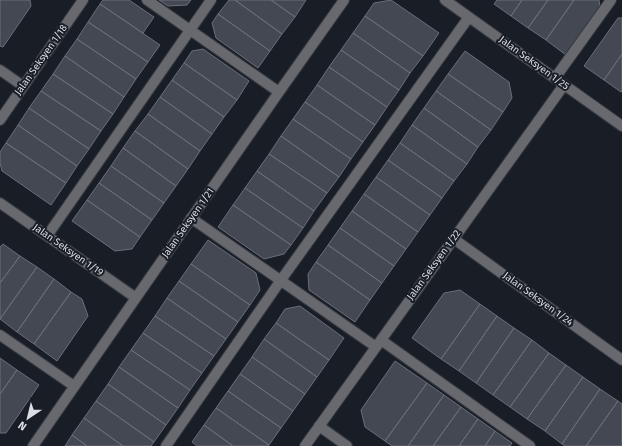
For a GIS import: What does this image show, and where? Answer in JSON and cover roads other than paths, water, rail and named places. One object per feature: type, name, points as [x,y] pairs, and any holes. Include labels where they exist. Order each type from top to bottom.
[{"type":"street","name":"Jalan Seksyen 1/18","points":[[0,120],[83,0]]},
{"type":"street","points":[[147,0],[279,92]]},
{"type":"street","points":[[47,236],[211,0]]},
{"type":"street","name":"Jalan Seksyen 1/21","points":[[32,446],[344,0]]},
{"type":"street","name":"Jalan Seksyen 1/25","points":[[446,0],[622,126]]},
{"type":"street","points":[[554,78],[611,0]]},
{"type":"street","points":[[166,446],[281,280],[469,17]]},
{"type":"street","points":[[0,70],[23,86]]},
{"type":"street","name":"Jalan Seksyen 1/22","points":[[305,446],[564,85]]},
{"type":"street","name":"Jalan Seksyen 1/19","points":[[0,203],[136,298]]},
{"type":"street","points":[[191,218],[281,280],[530,446]]},
{"type":"street","name":"Jalan Seksyen 1/24","points":[[454,239],[622,360]]},
{"type":"street","points":[[0,335],[74,386]]},
{"type":"street","points":[[319,426],[347,446]]}]
